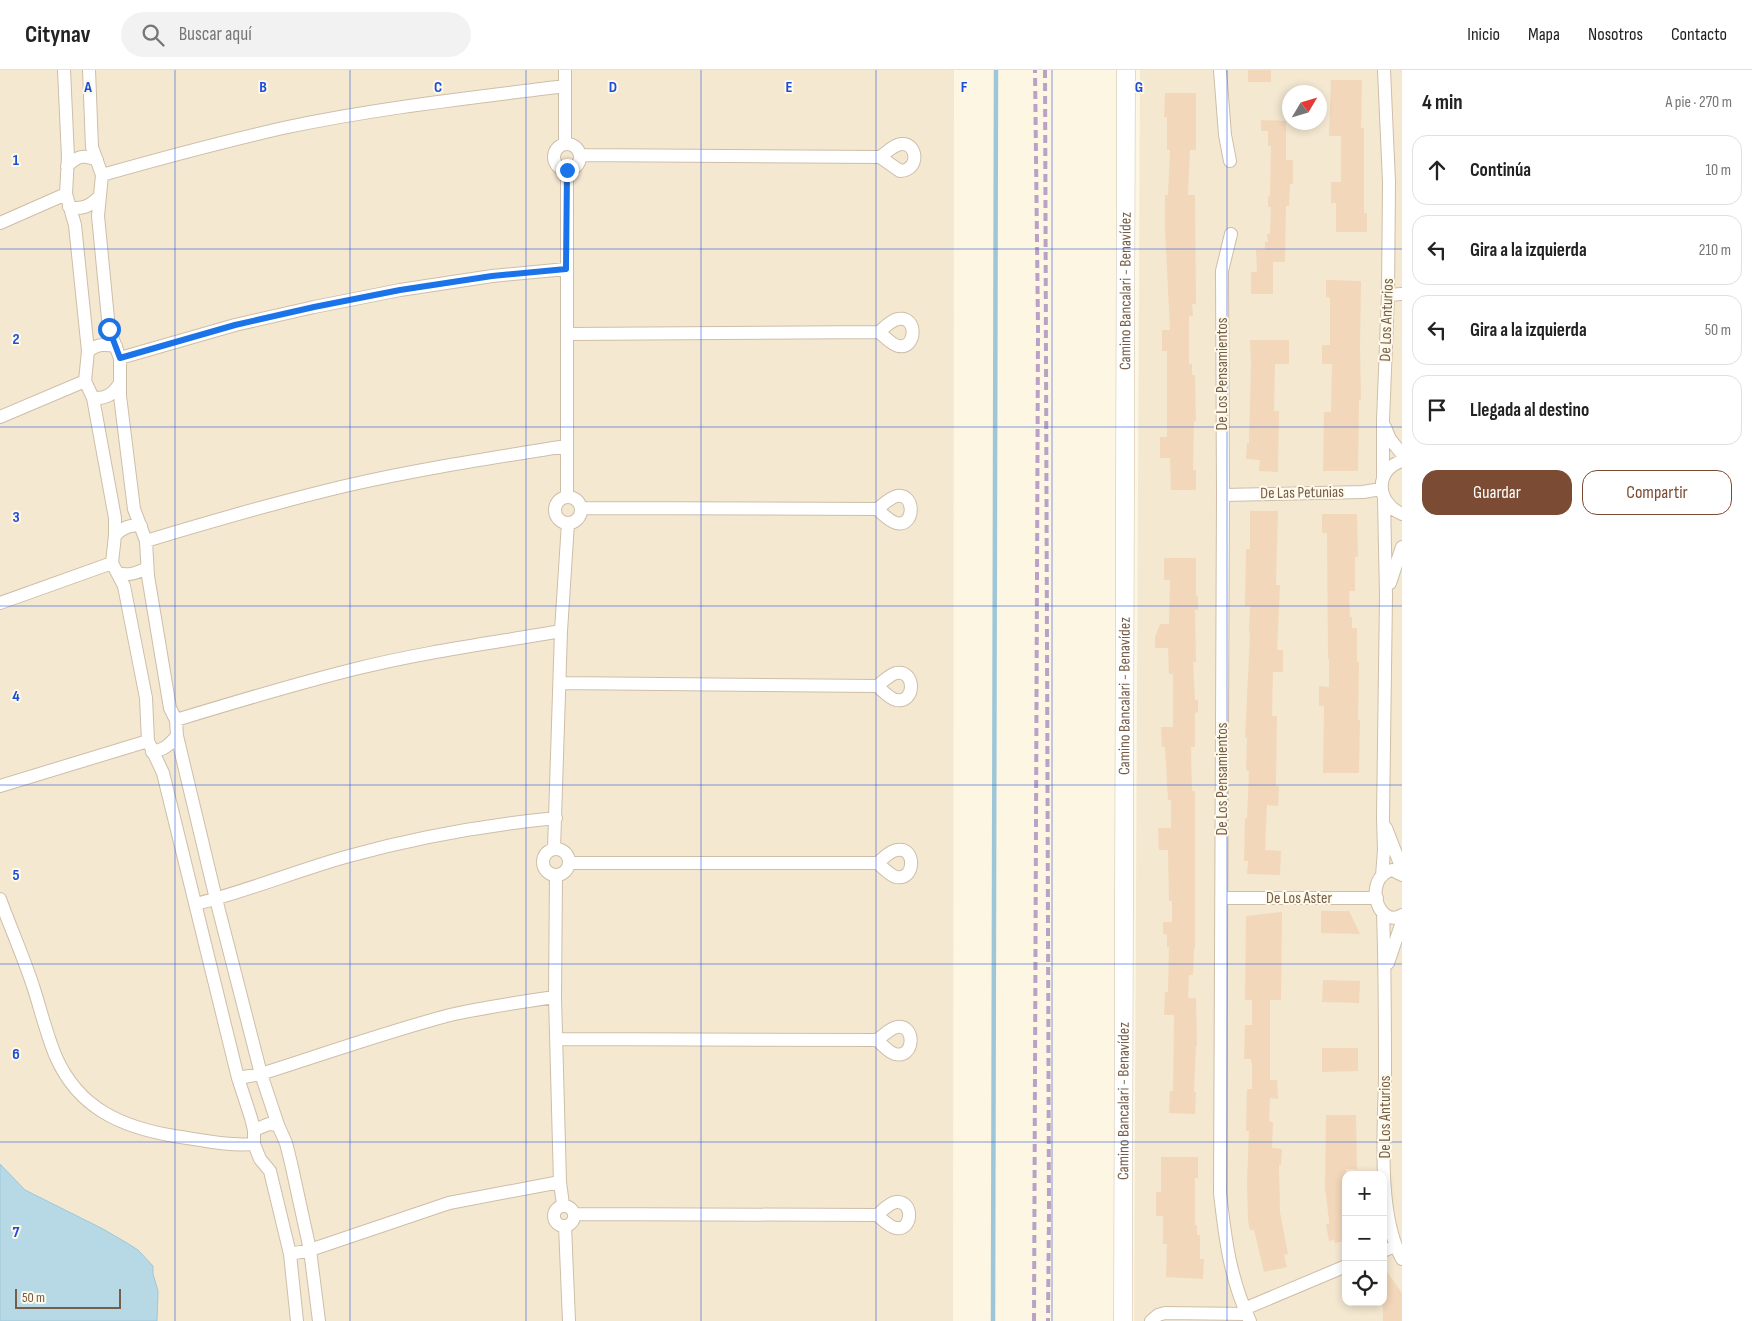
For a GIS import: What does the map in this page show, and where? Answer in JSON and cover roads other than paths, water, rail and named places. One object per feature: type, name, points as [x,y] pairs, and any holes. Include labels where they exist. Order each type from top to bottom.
[{"type":"main road","name":"Camino Bancalari - Benavídez","points":[[1123,1321],[1126,70]]},
{"type":"street","points":[[64,70],[66,194],[75,225],[88,351],[86,381],[93,398],[115,518],[115,568],[124,586],[148,713],[150,746],[163,773],[238,1078],[254,1130],[254,1144],[260,1159],[270,1171],[290,1254],[297,1321]]},
{"type":"street","points":[[88,70],[92,147],[102,175],[98,216],[109,329],[118,352],[120,396],[134,509],[146,541],[147,568],[170,708],[176,720],[177,736],[216,899],[261,1074],[286,1143],[291,1163],[310,1250],[319,1321]]},
{"type":"street","points":[[565,70],[565,144]]},
{"type":"street","points":[[1220,70],[1225,135],[1230,161]]},
{"type":"street","name":"De Los Anturios","points":[[1384,70],[1389,182],[1388,295],[1383,420],[1386,595]]},
{"type":"street","points":[[102,175],[284,128],[426,103],[565,86]]},
{"type":"street","points":[[565,144],[576,148],[580,155],[577,166],[567,170],[559,168],[553,157],[559,146],[565,144]]},
{"type":"street","points":[[580,155],[880,157]]},
{"type":"street","points":[[67,166],[80,156],[87,156],[97,160]]},
{"type":"street","points":[[567,170],[567,497]]},
{"type":"street","points":[[0,223],[66,194]]},
{"type":"street","points":[[69,207],[80,210],[89,206],[100,196]]},
{"type":"street","name":"De Los Pensamientos","points":[[1231,234],[1222,271],[1220,1193],[1225,1237],[1232,1274],[1247,1315]]},
{"type":"street","points":[[88,351],[95,346],[103,344],[118,352],[314,307],[400,290],[483,277],[566,269]]},
{"type":"street","points":[[1388,295],[1402,294]]},
{"type":"street","points":[[567,334],[879,332]]},
{"type":"street","points":[[0,417],[86,381]]},
{"type":"street","points":[[93,398],[110,396],[120,383]]},
{"type":"street","points":[[1383,420],[1390,439],[1402,454]]},
{"type":"street","points":[[146,541],[254,509],[346,486],[452,464],[566,446]]},
{"type":"street","points":[[1402,461],[1392,466],[1383,489],[1388,506],[1402,514]]},
{"type":"street","name":"De Las Petunias","points":[[1223,495],[1364,492],[1383,489]]},
{"type":"street","points":[[567,497],[577,500],[581,508],[578,519],[568,523],[558,518],[555,510],[560,499],[567,497]]},
{"type":"street","points":[[581,508],[877,509]]},
{"type":"street","points":[[554,849],[561,631],[568,523]]},
{"type":"street","points":[[115,535],[124,528],[134,525],[141,526]]},
{"type":"street","points":[[1382,876],[1384,850],[1386,595],[1402,548]]},
{"type":"street","points":[[0,603],[115,568],[127,575],[138,573],[147,568]]},
{"type":"street","points":[[176,720],[263,693],[356,668],[433,652],[561,631]]},
{"type":"street","points":[[560,684],[877,686]]},
{"type":"street","points":[[148,713],[154,706],[160,705],[170,708]]},
{"type":"street","points":[[0,786],[150,746],[162,750],[177,736]]},
{"type":"street","points":[[196,904],[302,870],[393,844],[501,824],[556,818]]},
{"type":"street","points":[[1383,818],[1402,869]]},
{"type":"street","points":[[554,849],[565,852],[569,863],[566,871],[556,875],[545,870],[543,862],[545,854],[554,849]]},
{"type":"street","points":[[569,863],[877,863]]},
{"type":"street","points":[[1377,898],[1376,885],[1384,873],[1392,870],[1402,875]]},
{"type":"street","points":[[556,875],[555,997],[560,1182],[563,1205]]},
{"type":"street","name":"De Los Aster","points":[[1221,898],[1377,898]]},
{"type":"street","name":"De Los Anturios","points":[[1377,898],[1383,914],[1385,973],[1384,1158],[1389,1248],[1402,1258]]},
{"type":"street","points":[[0,900],[32,982],[56,1056],[65,1073],[81,1094],[110,1117],[128,1125],[157,1133],[210,1142],[237,1145],[254,1144]]},
{"type":"street","points":[[1383,914],[1392,917],[1402,915]]},
{"type":"street","points":[[1385,973],[1402,922]]},
{"type":"street","points":[[238,1078],[261,1074],[408,1027],[452,1015],[499,1005],[555,997]]},
{"type":"street","points":[[556,1039],[877,1040]]},
{"type":"street","points":[[254,1130],[269,1124],[278,1125]]},
{"type":"street","points":[[270,1171],[279,1170],[291,1163]]},
{"type":"street","points":[[290,1254],[310,1250],[449,1203],[560,1182]]},
{"type":"street","points":[[563,1205],[572,1208],[575,1214],[572,1223],[565,1226],[558,1225],[554,1216],[556,1210],[563,1205]]},
{"type":"street","points":[[575,1214],[877,1215]]},
{"type":"street","points":[[565,1226],[569,1321]]},
{"type":"street","points":[[1151,1321],[1164,1313],[1247,1315],[1342,1268]]},
{"type":"water","points":[[0,1164],[25,1190],[103,1229],[138,1250],[153,1266],[153,1274],[158,1291],[157,1321],[0,1321]]},
{"type":"waterway","points":[[993,1321],[996,70]]},
{"type":"railway","points":[[1034,1321],[1038,328],[1035,70]]},
{"type":"railway","points":[[1045,70],[1048,1321]]}]
